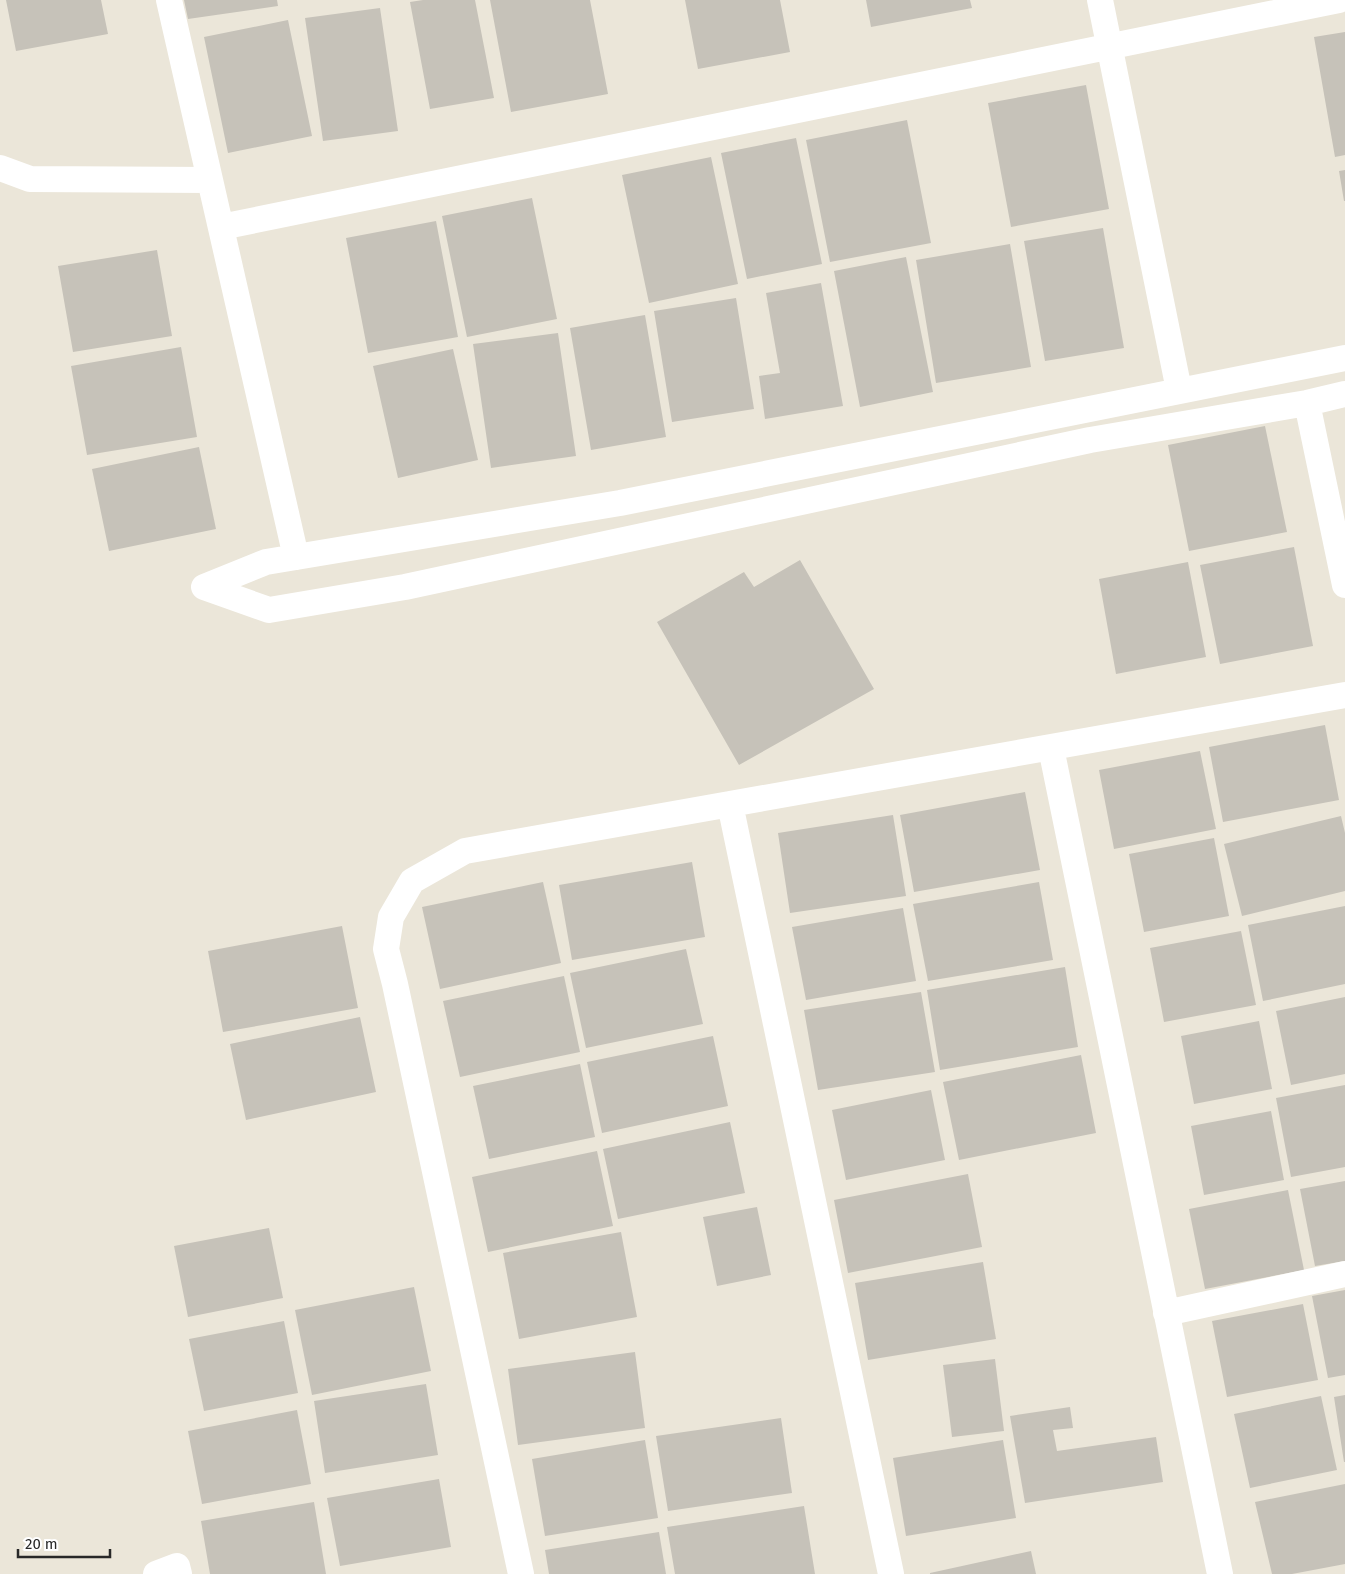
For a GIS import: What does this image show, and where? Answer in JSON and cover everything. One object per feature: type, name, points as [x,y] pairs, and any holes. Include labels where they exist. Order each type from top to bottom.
[{"type":"street","points":[[169,0],[296,557]]},
{"type":"street","points":[[1100,0],[1179,390]]},
{"type":"street","points":[[220,227],[1340,0]]},
{"type":"street","points":[[0,168],[30,179],[210,180]]},
{"type":"street","points":[[1345,358],[620,502],[266,562],[204,587],[269,610],[279,609],[415,584],[1090,440],[1307,403],[1345,394]]},
{"type":"street","points":[[1307,403],[1345,585]]},
{"type":"street","points":[[521,1574],[398,994],[386,949],[391,917],[412,881],[465,851],[1345,696]]},
{"type":"street","points":[[1051,748],[1220,1574]]},
{"type":"street","points":[[730,804],[891,1574]]},
{"type":"street","points":[[1166,1314],[1345,1274]]},
{"type":"street","points":[[156,1574],[177,1566],[179,1574]]},
{"type":"building","points":[[6,0],[101,0],[108,34],[16,51]]},
{"type":"building","points":[[184,0],[277,0],[278,6],[188,19]]},
{"type":"building","points":[[423,0],[475,0],[494,98],[430,109],[410,2]]},
{"type":"building","points":[[490,0],[590,0],[608,94],[511,112]]},
{"type":"building","points":[[685,0],[780,0],[790,52],[698,69]]},
{"type":"building","points":[[866,0],[970,0],[972,8],[871,27]]},
{"type":"building","points":[[380,8],[398,131],[323,141],[305,18]]},
{"type":"building","points":[[288,20],[312,136],[228,153],[204,37]]},
{"type":"building","points":[[1345,32],[1345,155],[1335,157],[1314,37]]},
{"type":"building","points":[[1086,85],[1109,209],[1011,227],[988,103]]},
{"type":"building","points":[[907,120],[931,243],[830,262],[806,140]]},
{"type":"building","points":[[796,138],[822,264],[747,279],[721,153]]},
{"type":"building","points":[[711,157],[738,284],[649,303],[622,175]]},
{"type":"building","points":[[1345,170],[1345,201],[1344,201],[1339,171]]},
{"type":"building","points":[[532,198],[557,319],[467,337],[442,216]]},
{"type":"building","points":[[436,221],[458,337],[368,353],[346,238]]},
{"type":"building","points":[[1103,228],[1124,348],[1045,361],[1024,241]]},
{"type":"building","points":[[1010,244],[1031,367],[936,383],[916,260]]},
{"type":"building","points":[[157,250],[172,336],[73,352],[58,266]]},
{"type":"building","points":[[906,257],[933,392],[860,407],[834,271]]},
{"type":"building","points":[[821,283],[843,406],[765,419],[759,376],[780,373],[766,293]]},
{"type":"building","points":[[736,298],[754,409],[672,422],[654,311]]},
{"type":"building","points":[[645,315],[666,437],[591,450],[570,328]]},
{"type":"building","points":[[558,333],[576,456],[491,468],[473,344]]},
{"type":"building","points":[[181,347],[197,437],[87,455],[71,366]]},
{"type":"building","points":[[453,349],[478,460],[398,478],[373,366]]},
{"type":"building","points":[[1265,426],[1287,532],[1189,551],[1168,445]]},
{"type":"building","points":[[199,447],[216,529],[109,551],[92,469]]},
{"type":"building","points":[[1294,547],[1313,646],[1220,664],[1200,565]]},
{"type":"building","points":[[800,560],[874,689],[739,765],[657,622],[744,572],[754,587]]},
{"type":"building","points":[[1188,562],[1206,657],[1116,674],[1099,579]]},
{"type":"building","points":[[1325,725],[1339,800],[1223,822],[1209,747]]},
{"type":"building","points":[[1200,751],[1216,829],[1114,849],[1099,770]]},
{"type":"building","points":[[1025,792],[1040,870],[914,892],[900,815]]},
{"type":"building","points":[[893,815],[906,896],[790,913],[778,833]]},
{"type":"building","points":[[1341,816],[1345,833],[1345,891],[1242,916],[1224,844]]},
{"type":"building","points":[[1214,838],[1229,916],[1144,932],[1129,854]]},
{"type":"building","points":[[692,862],[705,937],[572,960],[559,885]]},
{"type":"building","points":[[543,882],[561,963],[440,989],[422,907]]},
{"type":"building","points":[[1039,882],[1053,960],[928,981],[913,904]]},
{"type":"building","points":[[1345,906],[1345,984],[1263,1001],[1248,925]]},
{"type":"building","points":[[903,908],[916,981],[806,1000],[792,927]]},
{"type":"building","points":[[342,926],[358,1008],[223,1032],[208,951]]},
{"type":"building","points":[[1241,931],[1256,1005],[1164,1022],[1150,948]]},
{"type":"building","points":[[686,949],[703,1024],[586,1048],[570,973]]},
{"type":"building","points":[[1065,967],[1078,1047],[940,1070],[927,990]]},
{"type":"building","points":[[564,976],[580,1052],[460,1077],[443,1001]]},
{"type":"building","points":[[921,992],[935,1072],[818,1090],[804,1010]]},
{"type":"building","points":[[1345,997],[1345,1074],[1291,1085],[1276,1011]]},
{"type":"building","points":[[360,1017],[376,1092],[246,1120],[230,1044]]},
{"type":"building","points":[[1259,1021],[1272,1089],[1194,1104],[1181,1036]]},
{"type":"building","points":[[713,1036],[728,1106],[602,1133],[587,1062]]},
{"type":"building","points":[[1081,1055],[1096,1133],[959,1160],[943,1082]]},
{"type":"building","points":[[580,1064],[595,1137],[489,1159],[473,1086]]},
{"type":"building","points":[[1345,1085],[1345,1167],[1291,1177],[1276,1098]]},
{"type":"building","points":[[931,1090],[945,1160],[846,1180],[832,1110]]},
{"type":"building","points":[[1271,1111],[1284,1180],[1204,1195],[1191,1126]]},
{"type":"building","points":[[730,1122],[745,1193],[618,1219],[603,1149]]},
{"type":"building","points":[[597,1151],[613,1226],[488,1252],[472,1177]]},
{"type":"building","points":[[968,1174],[982,1247],[848,1273],[834,1200]]},
{"type":"building","points":[[1345,1181],[1345,1261],[1315,1266],[1300,1189]]},
{"type":"building","points":[[1288,1190],[1304,1270],[1205,1289],[1189,1209]]},
{"type":"building","points":[[757,1207],[771,1275],[717,1286],[703,1217]]},
{"type":"building","points":[[269,1228],[283,1298],[188,1317],[174,1246]]},
{"type":"building","points":[[621,1232],[637,1317],[519,1339],[503,1253]]},
{"type":"building","points":[[983,1262],[996,1339],[868,1360],[855,1283]]},
{"type":"building","points":[[414,1287],[431,1371],[312,1395],[295,1310]]},
{"type":"building","points":[[1345,1290],[1345,1375],[1328,1378],[1312,1296]]},
{"type":"building","points":[[1303,1304],[1318,1380],[1227,1397],[1212,1321]]},
{"type":"building","points":[[284,1321],[298,1393],[204,1411],[189,1339]]},
{"type":"building","points":[[635,1352],[645,1428],[518,1445],[508,1369]]},
{"type":"building","points":[[995,1359],[1004,1431],[952,1437],[943,1365]]},
{"type":"building","points":[[426,1384],[438,1455],[325,1473],[314,1401]]},
{"type":"building","points":[[1345,1395],[1345,1462],[1344,1462],[1334,1397]]},
{"type":"building","points":[[1321,1396],[1337,1470],[1250,1488],[1234,1414]]},
{"type":"building","points":[[1070,1407],[1073,1428],[1053,1430],[1057,1451],[1156,1437],[1163,1482],[1025,1503],[1010,1416]]},
{"type":"building","points":[[297,1410],[311,1484],[202,1504],[188,1431]]},
{"type":"building","points":[[781,1418],[792,1493],[668,1511],[656,1436]]},
{"type":"building","points":[[645,1440],[658,1518],[545,1536],[532,1459]]},
{"type":"building","points":[[1003,1440],[1016,1518],[906,1536],[893,1458]]},
{"type":"building","points":[[439,1479],[451,1547],[340,1566],[327,1498]]},
{"type":"building","points":[[1345,1484],[1345,1564],[1292,1574],[1272,1574],[1255,1502]]},
{"type":"building","points":[[314,1502],[326,1574],[210,1574],[201,1521]]},
{"type":"building","points":[[804,1506],[815,1574],[675,1574],[667,1527]]},
{"type":"building","points":[[659,1532],[666,1574],[549,1574],[545,1550]]},
{"type":"building","points":[[1031,1551],[1036,1574],[930,1574],[930,1573]]}]
